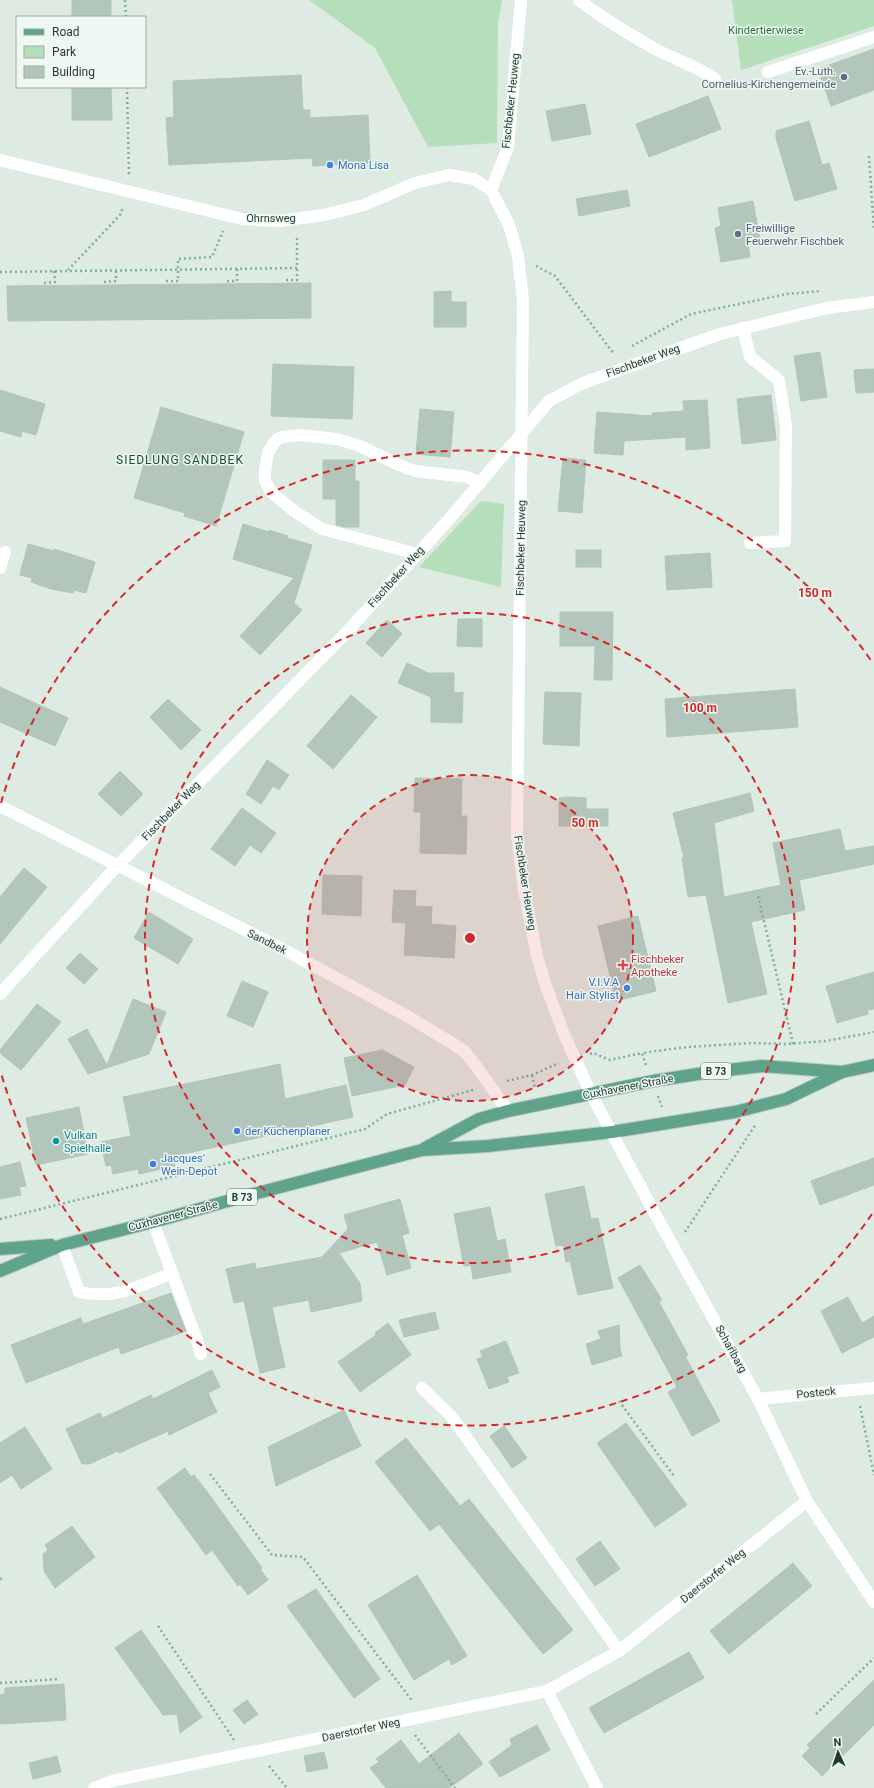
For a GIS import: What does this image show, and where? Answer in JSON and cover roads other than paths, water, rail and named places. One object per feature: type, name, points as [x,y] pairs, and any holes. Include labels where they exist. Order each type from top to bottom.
[{"type":"main road","name":"Cuxhavener Straße","points":[[0,1271],[62,1245],[422,1150],[488,1146],[612,1132],[735,1112],[786,1099],[842,1072],[874,1065]]},
{"type":"main road","name":"Cuxhavener Straße","points":[[422,1150],[479,1119],[508,1111],[653,1081],[762,1066],[842,1072]]},
{"type":"main road","name":"Cuxhavener Straße","points":[[0,1249],[62,1245]]},
{"type":"street","name":"Fischbeker Heuweg","points":[[522,0],[508,147],[491,190],[509,225],[518,256],[523,300],[517,836],[524,890],[537,956],[552,1005],[591,1094]]},
{"type":"street","points":[[579,0],[603,18],[657,50],[696,67],[715,79]]},
{"type":"street","points":[[768,72],[874,37]]},
{"type":"street","name":"Ohrnsweg","points":[[0,160],[242,219],[280,221],[330,214],[364,205],[415,183],[449,175],[474,179],[491,190]]},
{"type":"street","name":"Fischbeker Weg","points":[[0,994],[118,865],[346,633],[418,554],[549,401],[583,383],[713,336],[827,308],[874,302]]},
{"type":"street","points":[[743,328],[750,357],[779,380],[786,426],[785,541],[750,543]]},
{"type":"street","points":[[418,554],[322,529],[294,511],[271,492],[265,481],[268,453],[275,441],[282,437],[300,435],[337,439],[360,446],[415,471],[467,477],[480,483]]},
{"type":"street","points":[[0,568],[4,552]]},
{"type":"street","name":"Sandbek","points":[[0,806],[279,947],[407,1016],[452,1043],[465,1052],[508,1111]]},
{"type":"street","name":"Scharlbarg","points":[[591,1094],[758,1399],[807,1501],[874,1602]]},
{"type":"street","points":[[153,1222],[198,1340],[201,1354]]},
{"type":"street","points":[[62,1245],[79,1292],[93,1295],[122,1293],[172,1273]]},
{"type":"street","points":[[422,1388],[451,1416],[619,1651]]},
{"type":"street","name":"Posteck","points":[[758,1399],[874,1388]]},
{"type":"street","name":"Daerstorfer Weg","points":[[94,1788],[112,1781],[238,1754],[547,1692],[619,1651],[807,1501]]},
{"type":"street","points":[[547,1692],[597,1788]]},
{"type":"place","name":"Ev.-Luth. Cornelius-Kirchengemeinde","points":[[844,77]]},
{"type":"place","name":"Mona Lisa","points":[[330,165]]},
{"type":"place","name":"Freiwillige Feuerwehr Fischbek","points":[[738,234]]},
{"type":"place","name":"Fischbeker Apotheke","points":[[623,965]]},
{"type":"place","name":"V.I.V.A Hair Stylist","points":[[627,988]]},
{"type":"place","name":"der Küchenplaner","points":[[237,1131]]},
{"type":"place","name":"Vulkan Spielhalle","points":[[56,1141]]},
{"type":"place","name":"Jacques’ Wein-Depot","points":[[153,1164]]},
{"type":"district","name":"SIEDLUNG SANDBEK","points":[[180,460]]},
{"type":"park label","name":"Kindertierwiese","points":[[766,30]]}]
